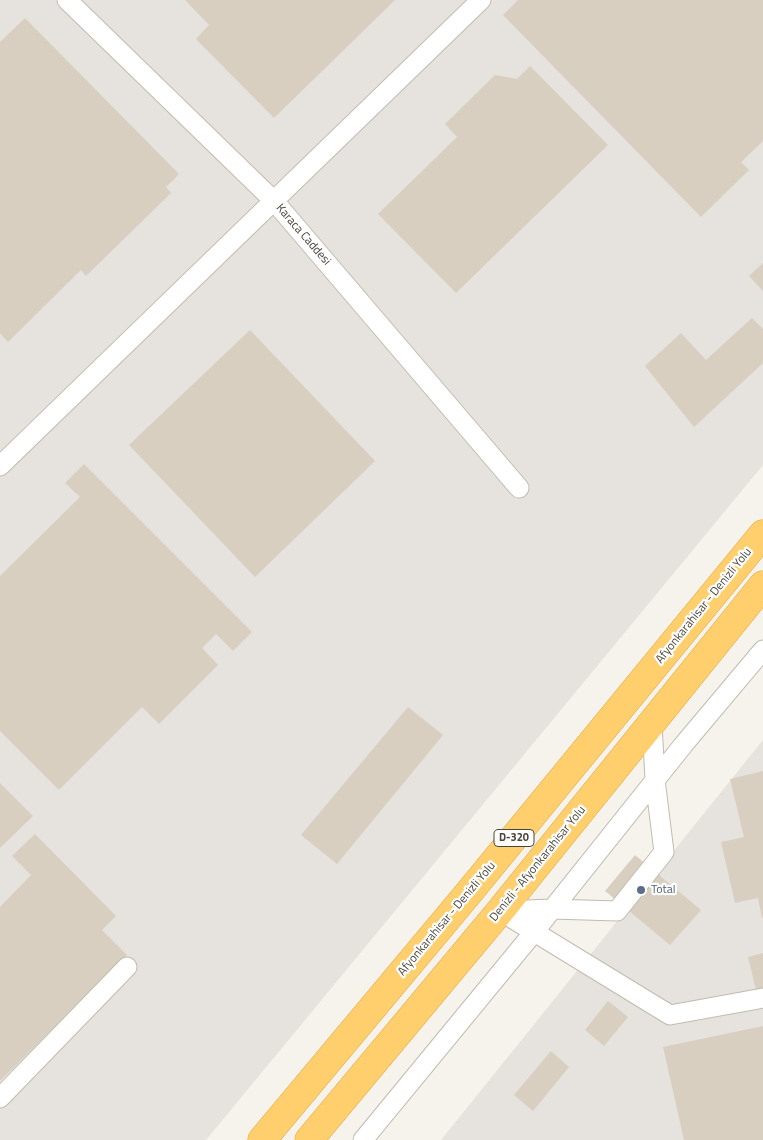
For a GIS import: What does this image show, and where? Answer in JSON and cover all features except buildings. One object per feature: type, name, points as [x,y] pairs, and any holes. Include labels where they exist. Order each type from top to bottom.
[{"type":"highway","name":"Afyonkarahisar - Denizli Yolu","points":[[262,1140],[471,890],[763,534]]},
{"type":"highway","name":"Denizli - Afyonkarahisar Yolu","points":[[309,1140],[500,911],[763,585]]},
{"type":"street","name":"Karaca Caddesi","points":[[67,0],[274,201],[519,488]]},
{"type":"street","points":[[0,466],[480,0]]},
{"type":"street","points":[[363,1140],[763,650]]},
{"type":"street","points":[[500,911],[552,909],[617,911],[623,904],[664,852],[655,780],[652,723]]},
{"type":"street","points":[[500,911],[670,1015],[763,998]]},
{"type":"street","points":[[0,1098],[127,967]]},
{"type":"shaded area","points":[[0,0],[763,0],[763,465],[206,1140],[0,1140]]},
{"type":"shaded area","points":[[763,740],[763,1140],[441,1140]]},
{"type":"place","name":"Total","points":[[641,890]]}]
